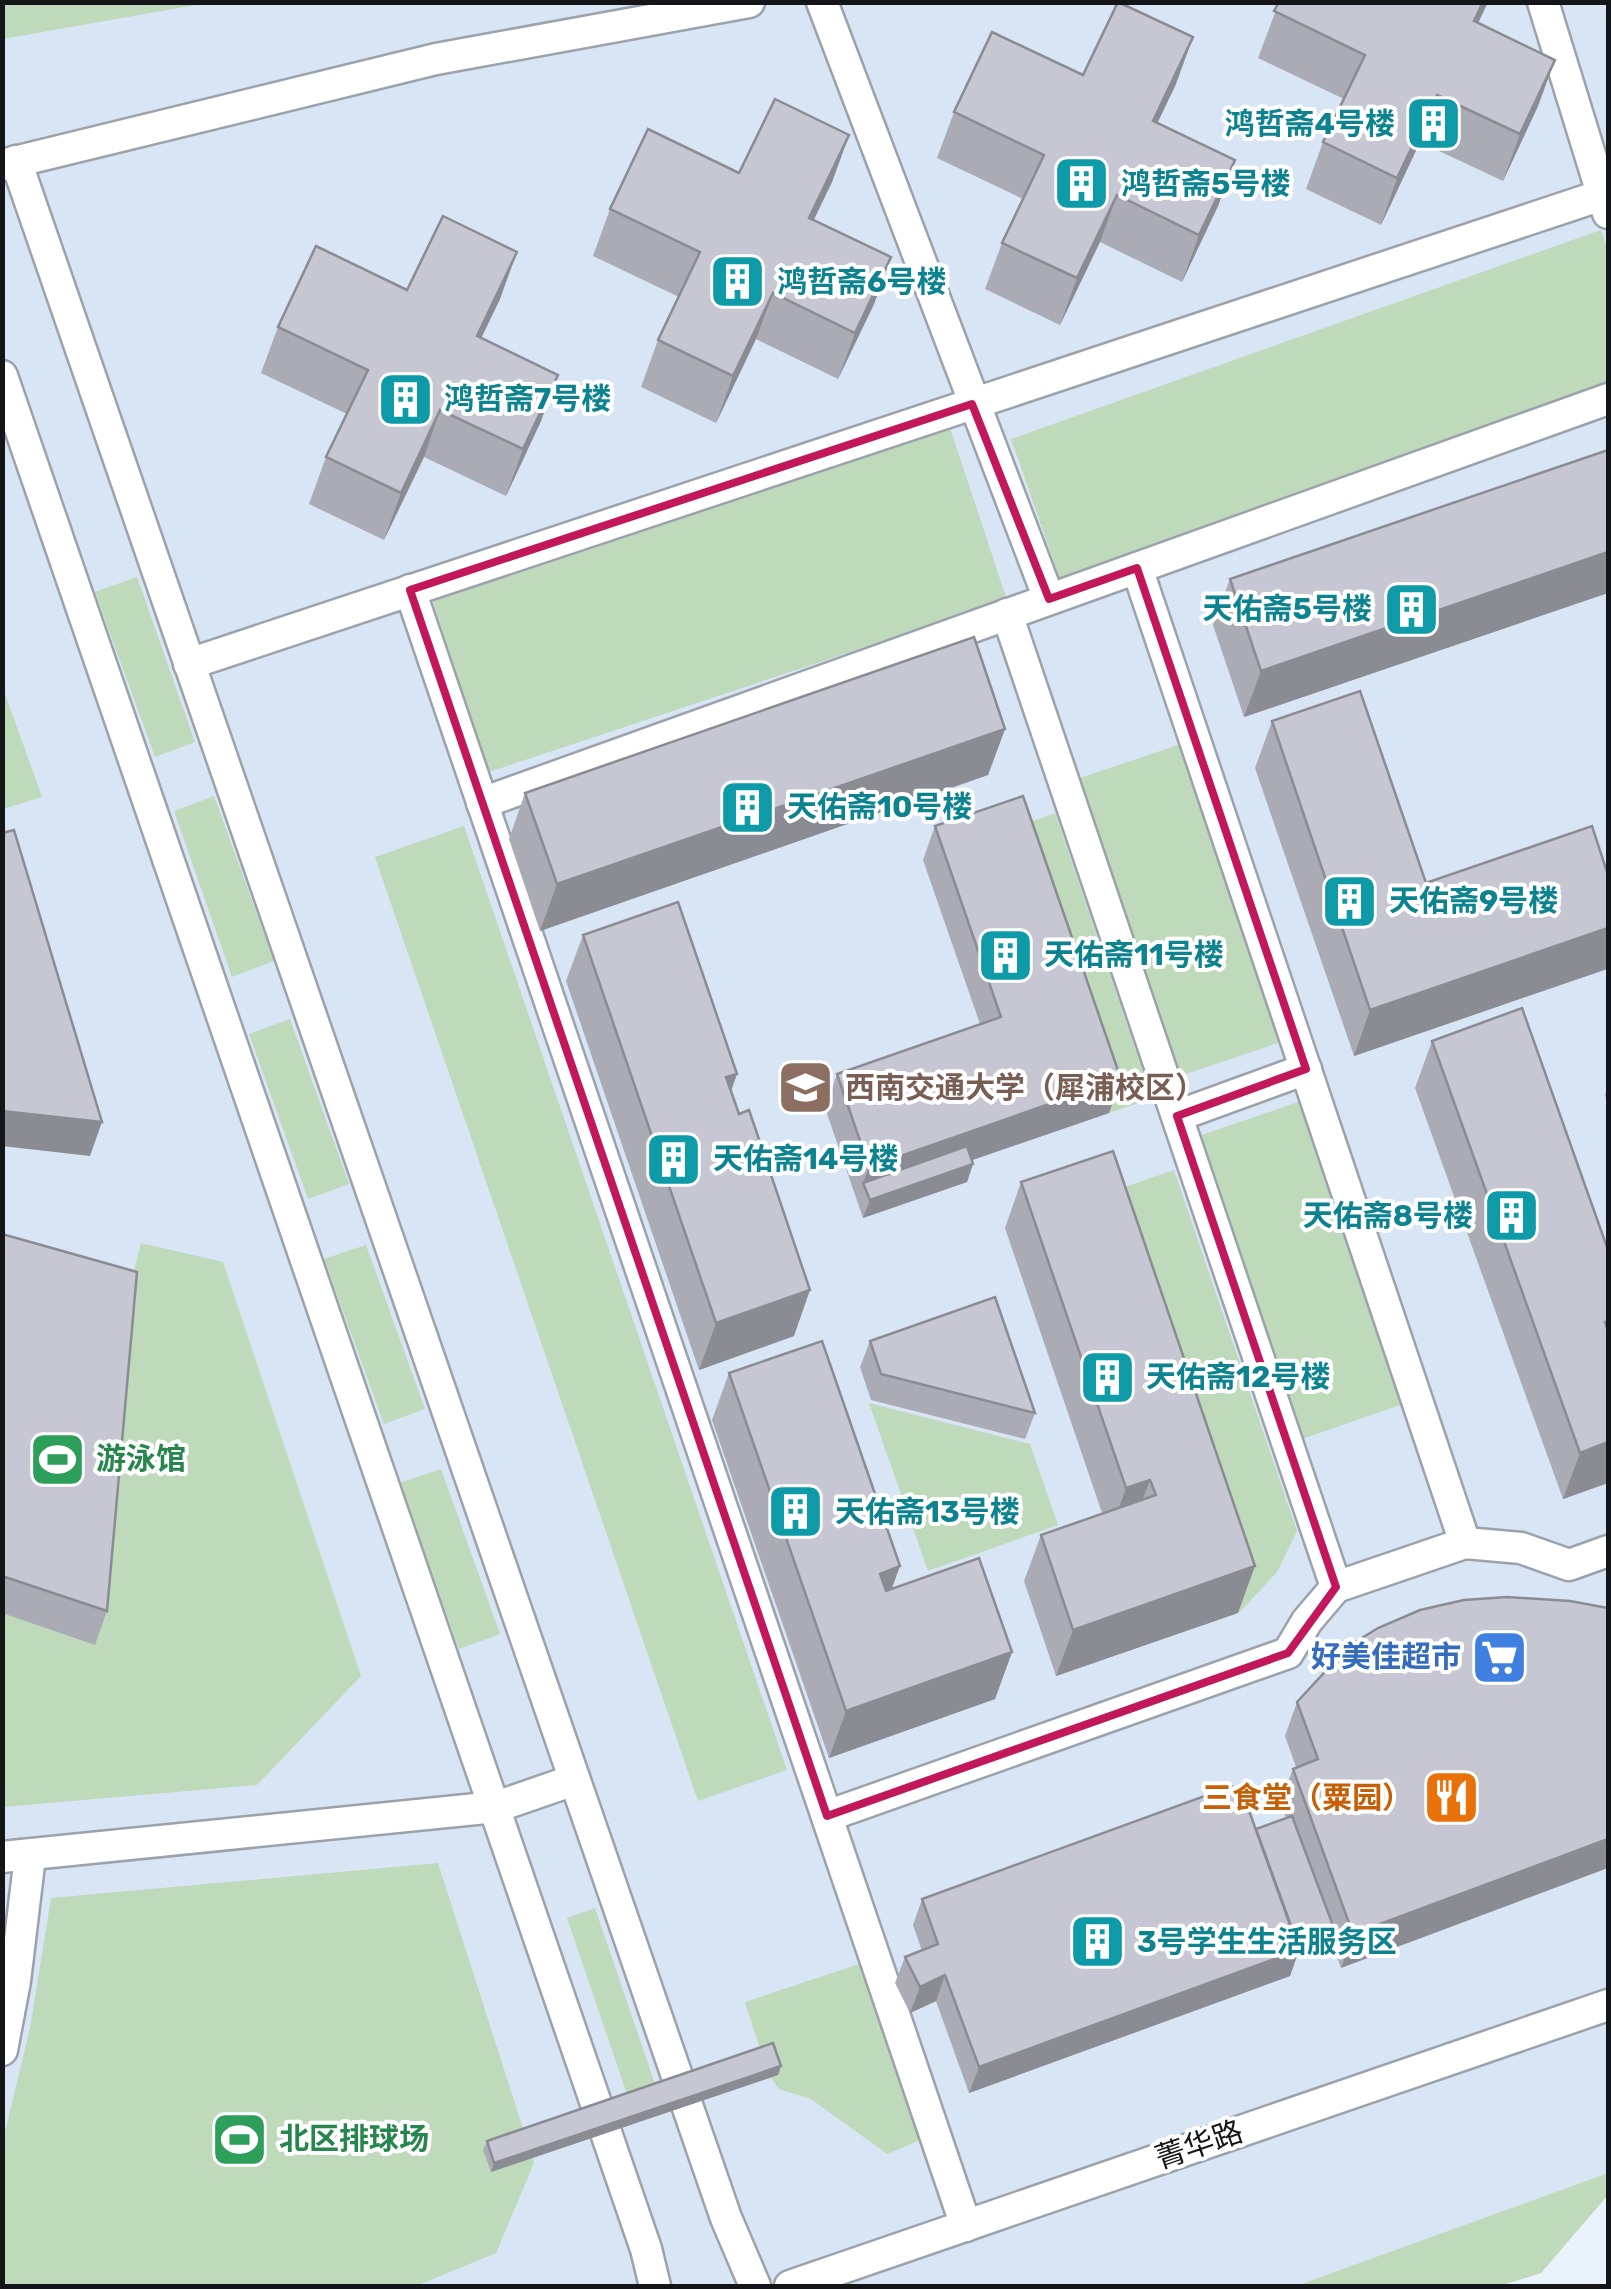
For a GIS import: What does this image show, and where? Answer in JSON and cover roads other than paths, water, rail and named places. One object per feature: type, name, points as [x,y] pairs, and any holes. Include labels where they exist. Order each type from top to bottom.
[{"type":"street","points":[[749,2],[436,59],[9,163],[189,664],[726,2218],[755,2286]]},
{"type":"street","points":[[822,2],[1049,600]]},
{"type":"street","points":[[189,664],[972,404],[1607,200],[1544,2]]},
{"type":"street","points":[[2,376],[496,1806],[646,2248],[655,2286]]},
{"type":"street","points":[[482,803],[1608,398]]},
{"type":"street","points":[[1137,568],[1465,1543]]},
{"type":"street","points":[[410,590],[966,2226]]},
{"type":"street","points":[[1008,614],[1336,1587]]},
{"type":"street","points":[[1177,1116],[1306,1070]]},
{"type":"street","points":[[827,1816],[1288,1653],[1306,1621],[1336,1587],[1465,1543],[1521,1548],[1569,1565],[1608,1552]]},
{"type":"street","points":[[2,2050],[15,1980],[16,1857],[496,1806],[574,1780]]},
{"type":"street","name":"菁华路","points":[[790,2286],[1608,2004]]},
{"type":"place","name":"鸿哲斋4号楼","points":[[1434,124]]},
{"type":"place","name":"鸿哲斋5号楼","points":[[1082,184]]},
{"type":"place","name":"鸿哲斋6号楼","points":[[738,282]]},
{"type":"place","name":"鸿哲斋7号楼","points":[[405,399]]},
{"type":"place","name":"天佑斋5号楼","points":[[1411,609]]},
{"type":"place","name":"天佑斋10号楼","points":[[748,807]]},
{"type":"place","name":"天佑斋9号楼","points":[[1350,901]]},
{"type":"place","name":"天佑斋11号楼","points":[[1005,955]]},
{"type":"place","name":"西南交通大学（犀浦校区）","points":[[806,1088]]},
{"type":"place","name":"天佑斋14号楼","points":[[674,1159]]},
{"type":"place","name":"天佑斋8号楼","points":[[1512,1216]]},
{"type":"place","name":"天佑斋12号楼","points":[[1107,1377]]},
{"type":"place","name":"游泳馆","points":[[57,1459]]},
{"type":"place","name":"天佑斋13号楼","points":[[796,1512]]},
{"type":"place","name":"好美佳超市","points":[[1500,1657]]},
{"type":"place","name":"三食堂（粟园）","points":[[1451,1798]]},
{"type":"place","name":"3号学生生活服务区","points":[[1098,1942]]},
{"type":"place","name":"北区排球场","points":[[240,2139]]}]
